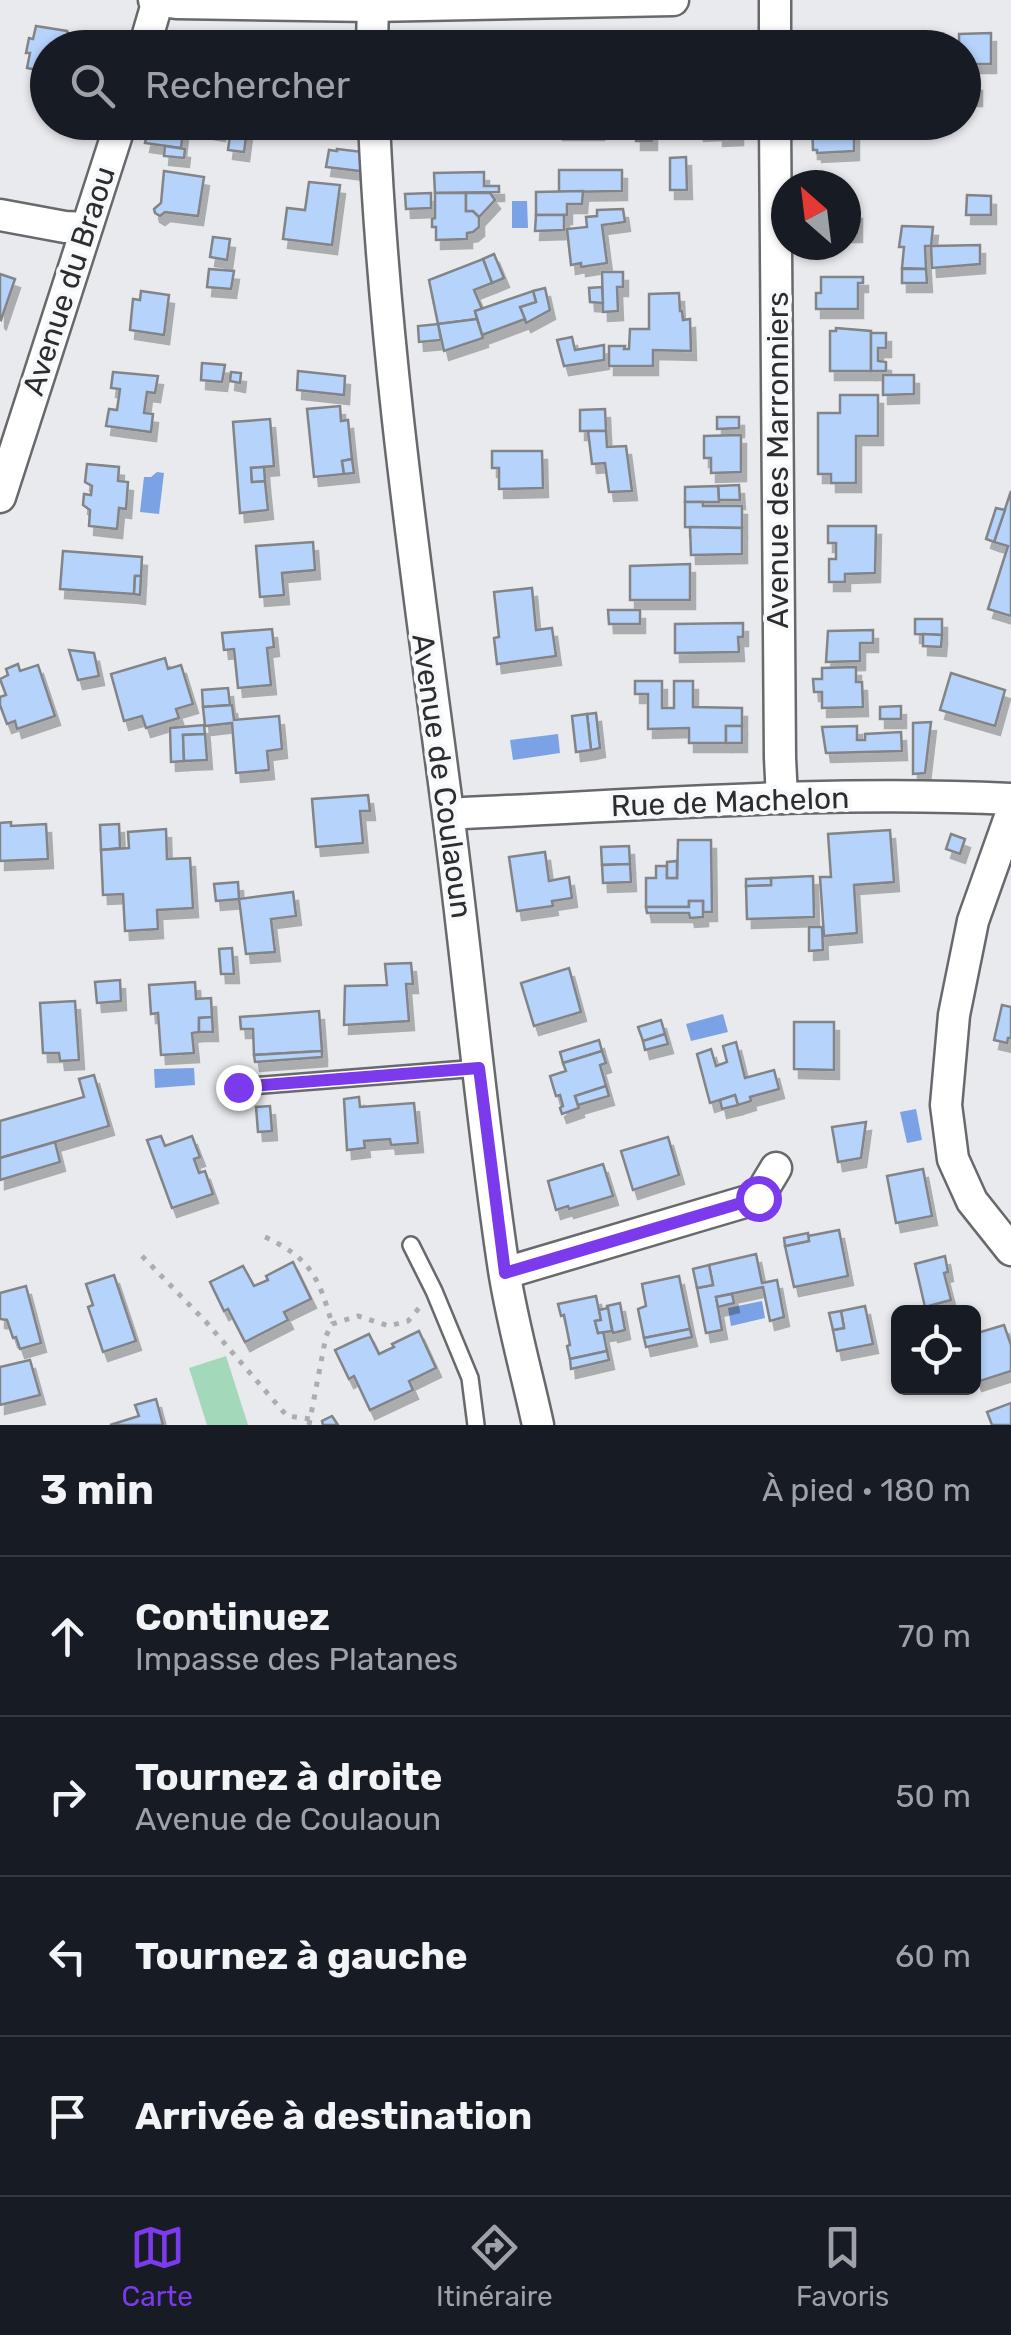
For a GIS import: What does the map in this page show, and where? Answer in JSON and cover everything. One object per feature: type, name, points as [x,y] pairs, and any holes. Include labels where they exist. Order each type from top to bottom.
[{"type":"street","points":[[149,30],[157,0],[674,0]]},
{"type":"street","points":[[775,0],[775,30]]},
{"type":"street","points":[[372,3],[372,30]]},
{"type":"street","name":"Avenue du Braou","points":[[0,497],[115,140]]},
{"type":"street","name":"Avenue de Coulaoun","points":[[375,140],[390,358],[420,605],[505,1273],[538,1425]]},
{"type":"street","name":"Avenue des Marronniers","points":[[776,140],[782,798]]},
{"type":"street","points":[[0,215],[86,228]]},
{"type":"street","name":"Rue de Machelon","points":[[448,816],[782,798],[1011,799]]},
{"type":"street","points":[[1011,814],[973,921],[954,1014],[946,1105],[953,1159],[972,1201],[1011,1250]]},
{"type":"street","points":[[505,1273],[758,1198],[776,1168]]},
{"type":"lane","points":[[238,1087],[479,1068]]},
{"type":"lane","points":[[411,1245],[470,1378],[476,1425]]},
{"type":"path","points":[[142,1256],[208,1323],[287,1416],[310,1422],[326,1336],[332,1324],[323,1292],[307,1264],[285,1246],[265,1237]]},
{"type":"path","points":[[332,1324],[358,1316],[389,1326],[408,1320],[434,1291]]},
{"type":"green space","points":[[226,1356],[248,1425],[207,1425],[189,1368]]},
{"type":"water","points":[[512,201],[527,201],[528,228],[512,228]]},
{"type":"water","points":[[164,473],[159,514],[140,512],[144,477]]},
{"type":"water","points":[[558,734],[560,753],[513,760],[510,740]]},
{"type":"water","points":[[723,1014],[728,1032],[691,1041],[686,1024]]},
{"type":"water","points":[[194,1068],[195,1085],[155,1088],[154,1069]]},
{"type":"water","points":[[916,1109],[922,1140],[907,1143],[900,1112]]},
{"type":"water","points":[[762,1301],[765,1318],[731,1326],[728,1308]]},
{"type":"building","points":[[981,33],[991,33],[991,64],[981,64]]},
{"type":"building","points":[[146,140],[182,140],[181,148],[145,143]]},
{"type":"building","points":[[229,140],[246,140],[244,152],[228,150]]},
{"type":"building","points":[[813,140],[854,140],[854,151],[813,150]]},
{"type":"building","points":[[165,146],[185,149],[184,158],[164,156]]},
{"type":"building","points":[[329,150],[363,152],[360,171],[326,167]]},
{"type":"building","points":[[686,157],[687,190],[670,190],[670,158]]},
{"type":"building","points":[[559,170],[622,170],[622,191],[559,192]]},
{"type":"building","points":[[164,171],[204,177],[198,216],[155,213],[161,203]]},
{"type":"building","points":[[484,172],[484,186],[499,186],[499,192],[435,193],[434,173]]},
{"type":"building","points":[[309,182],[340,185],[332,245],[283,239],[287,208],[305,210]]},
{"type":"building","points":[[583,191],[582,204],[567,204],[567,215],[536,215],[536,192]]},
{"type":"building","points":[[431,193],[431,208],[406,209],[405,194]]},
{"type":"building","points":[[435,193],[466,193],[466,211],[479,217],[479,227],[467,233],[467,239],[436,240],[436,227],[432,227]]},
{"type":"building","points":[[466,193],[490,193],[495,200],[479,217],[466,211]]},
{"type":"building","points":[[967,195],[991,196],[991,215],[966,215]]},
{"type":"building","points":[[623,209],[625,222],[602,225],[607,263],[571,265],[567,229],[587,227],[586,217],[597,216],[597,210]]},
{"type":"building","points":[[536,215],[564,215],[564,230],[535,231]]},
{"type":"building","points":[[902,226],[933,227],[931,246],[925,246],[926,269],[902,268]]},
{"type":"building","points":[[213,237],[230,239],[227,260],[210,257]]},
{"type":"building","points":[[980,245],[980,264],[932,268],[931,246]]},
{"type":"building","points":[[494,254],[504,278],[492,283],[483,259]]},
{"type":"building","points":[[483,259],[492,283],[474,290],[482,309],[475,311],[477,319],[438,324],[429,280]]},
{"type":"building","points":[[209,269],[234,271],[231,289],[207,287]]},
{"type":"building","points":[[902,269],[926,269],[927,283],[902,283]]},
{"type":"building","points":[[602,272],[623,272],[623,287],[617,287],[618,311],[603,312]]},
{"type":"building","points":[[0,274],[15,279],[1,320],[0,319]]},
{"type":"building","points":[[821,277],[863,277],[863,283],[858,283],[858,309],[816,309]]},
{"type":"building","points":[[602,287],[603,303],[590,302],[589,288]]},
{"type":"building","points":[[545,288],[550,310],[526,323],[520,307],[536,302],[533,291]]},
{"type":"building","points":[[141,291],[169,295],[164,335],[130,330],[133,299],[140,300]]},
{"type":"building","points":[[533,291],[536,302],[520,307],[525,319],[482,335],[475,311]]},
{"type":"building","points":[[679,293],[683,320],[690,319],[691,351],[653,350],[653,366],[609,366],[609,346],[629,349],[630,329],[649,329],[649,294]]},
{"type":"building","points":[[477,319],[483,338],[444,351],[438,324]]},
{"type":"building","points":[[438,324],[441,340],[419,342],[418,326]]},
{"type":"building","points":[[830,331],[871,331],[871,371],[830,371]]},
{"type":"building","points":[[871,333],[886,333],[886,348],[878,348],[878,361],[886,362],[886,371],[871,371]]},
{"type":"building","points":[[572,337],[575,350],[604,345],[604,360],[564,366],[557,340]]},
{"type":"building","points":[[202,363],[225,365],[222,382],[201,380]]},
{"type":"building","points":[[298,371],[345,376],[344,395],[297,390]]},
{"type":"building","points":[[113,372],[158,376],[155,393],[147,392],[144,413],[153,414],[151,432],[106,426],[109,409],[117,410],[120,389],[111,388]]},
{"type":"building","points":[[231,372],[241,373],[240,383],[230,381]]},
{"type":"building","points":[[883,375],[914,375],[914,394],[883,395]]},
{"type":"building","points":[[840,395],[878,395],[878,436],[856,436],[856,483],[831,483],[831,474],[818,474],[818,413],[840,413]]},
{"type":"building","points":[[340,406],[341,421],[348,420],[352,459],[342,461],[344,474],[314,477],[307,409]]},
{"type":"building","points":[[605,409],[606,431],[580,431],[580,410]]},
{"type":"building","points":[[717,417],[739,417],[739,428],[717,429]]},
{"type":"building","points":[[270,419],[274,466],[251,468],[252,482],[265,481],[268,510],[240,513],[233,422]]},
{"type":"building","points":[[588,431],[606,431],[607,447],[626,446],[632,491],[609,492],[605,463],[592,464]]},
{"type":"building","points":[[741,435],[741,472],[711,473],[711,458],[704,458],[704,436]]},
{"type":"building","points":[[492,451],[542,451],[543,488],[499,489],[499,468],[492,468]]},
{"type":"building","points":[[352,459],[354,473],[344,474],[342,461]]},
{"type":"building","points":[[87,464],[119,467],[118,481],[128,482],[126,509],[119,508],[117,529],[89,526],[90,510],[83,505],[84,494],[91,495],[92,486],[85,482]]},
{"type":"building","points":[[264,467],[265,481],[252,482],[251,468]]},
{"type":"building","points":[[739,485],[740,500],[719,500],[718,486]]},
{"type":"building","points":[[718,486],[719,502],[685,502],[685,487]]},
{"type":"building","points":[[1011,491],[1011,616],[988,609],[1008,546],[994,542]]},
{"type":"building","points":[[685,502],[742,506],[742,528],[685,527]]},
{"type":"building","points":[[996,508],[1005,510],[994,542],[986,539]]},
{"type":"building","points":[[828,526],[876,526],[875,573],[845,574],[845,582],[829,582],[829,559],[836,559],[836,543],[828,543]]},
{"type":"building","points":[[690,527],[742,528],[742,554],[691,555]]},
{"type":"building","points":[[313,542],[315,570],[282,573],[284,595],[260,597],[256,546]]},
{"type":"building","points":[[63,551],[142,557],[141,576],[135,576],[134,594],[60,589]]},
{"type":"building","points":[[690,564],[690,600],[630,600],[630,566]]},
{"type":"building","points":[[135,576],[141,576],[140,595],[134,594]]},
{"type":"building","points":[[532,588],[536,630],[552,628],[556,656],[497,664],[494,638],[499,637],[494,592]]},
{"type":"building","points":[[608,610],[640,610],[640,624],[609,624]]},
{"type":"building","points":[[915,619],[942,619],[942,635],[915,634]]},
{"type":"building","points":[[743,623],[743,637],[738,637],[739,652],[675,653],[675,624]]},
{"type":"building","points":[[272,629],[274,647],[267,648],[271,685],[238,688],[234,649],[224,650],[222,633]]},
{"type":"building","points":[[873,630],[873,643],[860,643],[860,661],[826,662],[828,631]]},
{"type":"building","points":[[923,634],[942,635],[941,647],[923,646]]},
{"type":"building","points":[[69,650],[94,653],[99,676],[78,680]]},
{"type":"building","points":[[165,658],[168,669],[181,665],[193,704],[176,709],[179,718],[146,728],[142,716],[124,721],[111,674]]},
{"type":"building","points":[[18,664],[20,671],[38,665],[55,716],[17,729],[15,721],[7,724],[0,705],[0,697],[6,695],[0,679],[8,675],[6,669]]},
{"type":"building","points":[[856,667],[856,682],[862,682],[863,707],[822,708],[822,692],[814,692],[813,679],[822,679],[822,668]]},
{"type":"building","points":[[951,673],[1005,690],[995,726],[940,710]]},
{"type":"building","points":[[635,681],[662,681],[662,708],[674,708],[674,681],[693,681],[693,707],[742,708],[742,726],[726,726],[726,743],[689,743],[689,728],[648,729],[648,694],[635,694]]},
{"type":"building","points":[[228,688],[230,705],[203,707],[202,690]]},
{"type":"building","points":[[232,705],[234,720],[279,716],[282,749],[267,751],[269,770],[236,773],[232,723],[205,726],[203,707]]},
{"type":"building","points":[[901,706],[901,719],[880,719],[880,707]]},
{"type":"building","points":[[596,713],[600,748],[591,750],[587,714]]},
{"type":"building","points":[[587,714],[591,750],[576,752],[572,716]]},
{"type":"building","points":[[931,722],[925,773],[913,774],[913,723]]},
{"type":"building","points":[[204,725],[205,734],[183,735],[184,761],[171,762],[170,728]]},
{"type":"building","points":[[726,726],[742,726],[742,743],[726,743]]},
{"type":"building","points":[[857,726],[857,740],[865,740],[865,734],[901,732],[902,751],[826,753],[822,727]]},
{"type":"building","points":[[205,734],[207,760],[184,761],[183,735]]},
{"type":"building","points":[[368,795],[370,811],[360,811],[363,843],[316,847],[312,799]]},
{"type":"building","points":[[11,822],[11,826],[46,824],[48,859],[0,861],[0,823]]},
{"type":"building","points":[[119,824],[120,848],[101,850],[100,825]]},
{"type":"building","points":[[166,829],[167,859],[190,858],[193,908],[157,910],[158,929],[125,931],[123,894],[103,895],[101,850],[129,848],[128,832]]},
{"type":"building","points":[[890,830],[894,882],[854,885],[857,933],[824,936],[820,877],[831,877],[828,834]]},
{"type":"building","points":[[951,834],[965,839],[960,854],[946,849]]},
{"type":"building","points":[[678,840],[711,840],[712,912],[703,912],[703,901],[689,901],[689,907],[646,907],[646,878],[656,878],[656,866],[667,866],[667,878],[677,878]]},
{"type":"building","points":[[629,846],[630,864],[602,865],[601,847]]},
{"type":"building","points":[[545,852],[549,881],[569,877],[572,898],[552,901],[553,906],[517,911],[509,857]]},
{"type":"building","points":[[677,861],[677,878],[667,878],[667,862]]},
{"type":"building","points":[[630,864],[631,882],[603,883],[602,865]]},
{"type":"building","points":[[813,876],[814,917],[747,919],[746,886],[771,885],[771,878]]},
{"type":"building","points":[[771,878],[771,885],[746,886],[746,879]]},
{"type":"building","points":[[238,882],[239,899],[216,901],[214,884]]},
{"type":"building","points":[[293,892],[296,916],[271,919],[275,952],[246,954],[239,899]]},
{"type":"building","points":[[689,901],[703,901],[703,917],[647,913],[646,907],[689,907]]},
{"type":"building","points":[[809,927],[822,927],[823,950],[809,951]]},
{"type":"building","points":[[232,948],[234,974],[221,974],[219,949]]},
{"type":"building","points":[[411,963],[413,984],[406,984],[409,1021],[344,1025],[345,986],[387,985],[385,964]]},
{"type":"building","points":[[569,968],[581,1012],[534,1026],[521,983]]},
{"type":"building","points":[[120,980],[121,1001],[97,1003],[95,982]]},
{"type":"building","points":[[195,982],[196,999],[211,998],[212,1017],[199,1018],[199,1032],[192,1033],[194,1053],[161,1055],[158,1013],[151,1014],[149,985]]},
{"type":"building","points":[[75,1001],[79,1060],[60,1061],[59,1053],[43,1053],[40,1003]]},
{"type":"building","points":[[1002,1005],[1011,1007],[1011,1038],[1007,1043],[994,1040]]},
{"type":"building","points":[[319,1011],[322,1051],[254,1055],[253,1029],[241,1029],[240,1017]]},
{"type":"building","points":[[212,1017],[213,1032],[199,1032],[199,1018]]},
{"type":"building","points":[[661,1020],[665,1034],[643,1041],[638,1027]]},
{"type":"building","points":[[794,1022],[834,1022],[834,1070],[794,1069]]},
{"type":"building","points":[[665,1034],[668,1044],[645,1050],[643,1041]]},
{"type":"building","points":[[599,1040],[602,1051],[563,1063],[560,1052]]},
{"type":"building","points":[[736,1042],[745,1078],[774,1070],[779,1089],[750,1097],[751,1101],[738,1105],[735,1095],[710,1103],[697,1054],[711,1049],[716,1066],[727,1062],[723,1046]]},
{"type":"building","points":[[322,1051],[322,1057],[255,1062],[254,1055]]},
{"type":"building","points":[[602,1051],[606,1063],[600,1065],[606,1086],[575,1096],[579,1108],[562,1114],[560,1095],[556,1096],[550,1076],[566,1071],[563,1063]]},
{"type":"building","points":[[94,1075],[109,1126],[0,1158],[0,1121],[84,1097],[79,1079]]},
{"type":"building","points":[[606,1086],[609,1096],[578,1105],[575,1096]]},
{"type":"building","points":[[735,1095],[738,1105],[722,1109],[720,1100]]},
{"type":"building","points":[[359,1097],[360,1107],[414,1103],[418,1143],[364,1141],[365,1148],[347,1150],[344,1099]]},
{"type":"building","points":[[270,1106],[272,1131],[258,1132],[256,1107]]},
{"type":"building","points":[[866,1122],[861,1158],[838,1162],[832,1127]]},
{"type":"building","points":[[161,1136],[165,1146],[192,1136],[200,1157],[194,1159],[199,1173],[205,1171],[213,1194],[172,1208],[147,1140]]},
{"type":"building","points":[[668,1137],[679,1175],[633,1190],[621,1151]]},
{"type":"building","points":[[55,1142],[60,1162],[0,1180],[0,1158]]},
{"type":"building","points":[[603,1164],[613,1196],[556,1210],[548,1181]]},
{"type":"building","points":[[923,1169],[932,1216],[896,1223],[887,1176]]},
{"type":"building","points":[[839,1230],[848,1276],[794,1287],[785,1246],[809,1241],[808,1236]]},
{"type":"building","points":[[808,1233],[809,1241],[785,1246],[784,1238]]},
{"type":"building","points":[[756,1254],[762,1283],[777,1280],[784,1317],[770,1321],[763,1287],[716,1297],[722,1330],[706,1333],[697,1288],[713,1285],[709,1265]]},
{"type":"building","points":[[945,1256],[948,1272],[944,1273],[951,1300],[925,1305],[915,1264]]},
{"type":"building","points":[[293,1262],[311,1299],[284,1312],[288,1320],[245,1342],[210,1282],[243,1266],[254,1286]]},
{"type":"building","points":[[709,1265],[713,1285],[697,1288],[693,1269]]},
{"type":"building","points":[[114,1275],[136,1341],[103,1352],[88,1307],[93,1305],[86,1284]]},
{"type":"building","points":[[679,1276],[690,1329],[644,1338],[638,1309],[646,1306],[642,1284]]},
{"type":"building","points":[[26,1286],[41,1343],[20,1349],[7,1320],[0,1319],[0,1293]]},
{"type":"building","points":[[732,1294],[734,1303],[718,1307],[716,1297]]},
{"type":"building","points":[[596,1296],[601,1320],[595,1321],[598,1333],[603,1331],[607,1351],[570,1359],[564,1315],[561,1316],[558,1304]]},
{"type":"building","points":[[620,1303],[625,1330],[613,1333],[607,1306]]},
{"type":"building","points":[[865,1306],[873,1344],[837,1351],[833,1330],[844,1328],[841,1311]]},
{"type":"building","points":[[608,1308],[612,1331],[598,1333],[595,1321],[601,1320],[599,1310]]},
{"type":"building","points":[[841,1311],[844,1328],[833,1330],[829,1313]]},
{"type":"building","points":[[1004,1325],[1011,1345],[1011,1371],[981,1381],[981,1332]]},
{"type":"building","points":[[690,1329],[692,1337],[646,1347],[644,1338]]},
{"type":"building","points":[[419,1331],[436,1368],[409,1381],[413,1390],[370,1410],[354,1376],[349,1379],[335,1350],[369,1334],[379,1354]]},
{"type":"building","points":[[607,1351],[609,1360],[571,1369],[570,1359]]},
{"type":"building","points":[[30,1360],[40,1395],[0,1405],[0,1367]]},
{"type":"building","points":[[156,1399],[163,1425],[110,1425],[139,1416],[135,1405]]},
{"type":"building","points":[[1011,1403],[1011,1425],[992,1425],[987,1412]]},
{"type":"building","points":[[332,1416],[338,1425],[323,1425],[322,1421]]},
{"type":"route","points":[[238,1087],[479,1068],[505,1273],[758,1198]]}]
